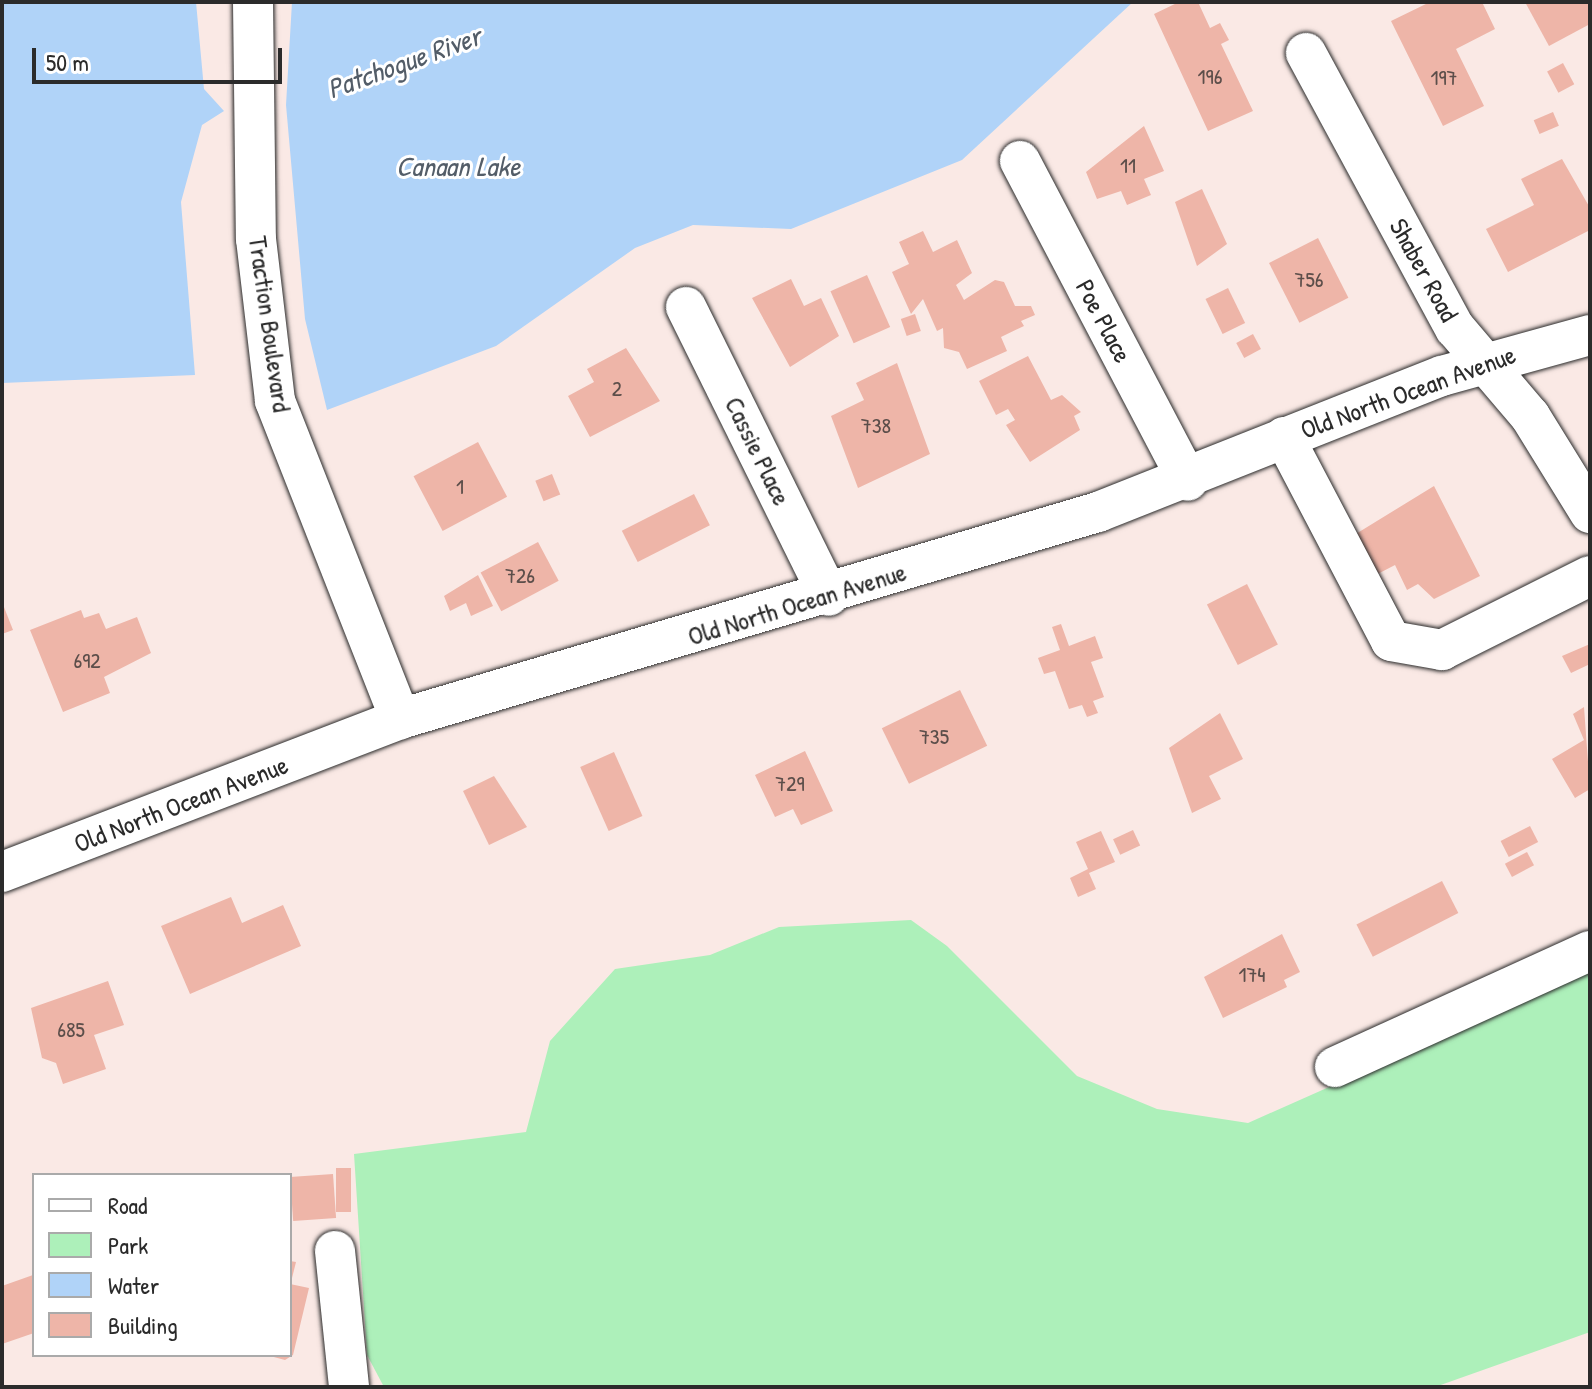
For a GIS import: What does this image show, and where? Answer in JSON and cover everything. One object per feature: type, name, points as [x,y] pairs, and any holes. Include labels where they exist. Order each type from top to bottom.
[{"type":"street","name":"Traction Boulevard","points":[[253,2],[256,239],[275,401],[400,719]]},
{"type":"street","name":"Shaber Road","points":[[1306,53],[1455,328],[1530,416],[1590,513]]},
{"type":"street","name":"Poe Place","points":[[1020,161],[1188,481]]},
{"type":"street","name":"Cassie Place","points":[[686,307],[829,596]]},
{"type":"street","name":"Old North Ocean Avenue","points":[[2,872],[400,719],[829,596],[1188,481],[1284,437],[1484,361],[1590,335]]},
{"type":"street","points":[[1284,437],[1391,641],[1442,650],[1590,576]]},
{"type":"street","points":[[1335,1067],[1590,951]]},
{"type":"street","points":[[335,1251],[349,1387]]},
{"type":"green space","points":[[911,920],[947,946],[1077,1076],[1157,1109],[1248,1123],[1590,971],[1590,1332],[1435,1387],[384,1387],[367,1355],[354,1154],[526,1132],[550,1041],[615,969],[710,955],[779,927]]},
{"type":"water","points":[[2,2],[196,2],[204,89],[224,111],[202,125],[181,202],[195,375],[2,383]]},
{"type":"water","name":"Canaan Lake","points":[[292,2],[1133,2],[962,160],[791,229],[693,225],[635,248],[496,346],[327,410],[305,319],[286,105]]},
{"type":"building","points":[[1179,2],[1198,2],[1210,28],[1220,23],[1229,40],[1221,44],[1253,111],[1208,131],[1154,14]]},
{"type":"building","points":[[1430,2],[1482,2],[1495,29],[1456,49],[1484,106],[1443,126],[1391,21]]},
{"type":"building","points":[[1525,2],[1590,2],[1590,24],[1549,46]]},
{"type":"building","points":[[1563,63],[1574,84],[1558,93],[1547,71]]},
{"type":"building","points":[[1553,112],[1559,126],[1540,134],[1534,120]]},
{"type":"building","points":[[1144,126],[1164,171],[1144,179],[1151,195],[1127,205],[1121,191],[1097,199],[1086,172]]},
{"type":"building","points":[[1562,159],[1590,208],[1590,230],[1508,272],[1486,229],[1534,205],[1521,179]]},
{"type":"building","points":[[1202,189],[1227,244],[1197,266],[1175,202]]},
{"type":"building","points":[[923,231],[933,252],[957,240],[972,273],[956,285],[964,300],[995,280],[1004,282],[1015,306],[1031,306],[1035,315],[1021,321],[1024,326],[1001,337],[1007,351],[967,369],[959,352],[944,348],[943,328],[937,331],[923,299],[911,314],[892,272],[909,264],[899,242]]},
{"type":"building","points":[[1318,238],[1348,298],[1299,323],[1269,263]]},
{"type":"building","points":[[867,275],[890,327],[854,343],[830,291]]},
{"type":"building","points":[[791,279],[804,306],[821,298],[839,336],[790,367],[752,298]]},
{"type":"building","points":[[1228,288],[1245,323],[1223,334],[1206,299]]},
{"type":"building","points":[[915,314],[921,331],[907,336],[901,319]]},
{"type":"building","points":[[1253,334],[1261,349],[1244,358],[1236,343]]},
{"type":"building","points":[[626,348],[660,401],[590,437],[568,396],[594,382],[587,369]]},
{"type":"building","points":[[1028,356],[1051,400],[1062,395],[1081,412],[1074,416],[1080,430],[1030,462],[1006,425],[1015,420],[1008,409],[996,415],[979,381]]},
{"type":"building","points":[[897,363],[930,454],[858,488],[831,416],[864,400],[856,383]]},
{"type":"building","points":[[478,442],[507,497],[443,531],[414,476]]},
{"type":"building","points":[[552,474],[560,494],[544,501],[535,481]]},
{"type":"building","points":[[1434,486],[1480,576],[1434,599],[1418,584],[1407,590],[1395,565],[1366,580],[1346,540]]},
{"type":"building","points":[[694,494],[710,525],[638,562],[622,531]]},
{"type":"building","points":[[538,542],[559,581],[501,611],[481,573]]},
{"type":"building","points":[[478,575],[493,606],[471,616],[466,603],[450,611],[444,596]]},
{"type":"building","points":[[1247,584],[1278,645],[1238,665],[1207,604]]},
{"type":"building","points":[[2,602],[13,630],[2,634]]},
{"type":"building","points":[[81,610],[84,618],[99,613],[106,629],[137,617],[151,653],[104,677],[110,693],[63,712],[30,630]]},
{"type":"building","points":[[1061,624],[1069,646],[1095,636],[1103,658],[1091,662],[1104,697],[1093,701],[1098,713],[1087,717],[1082,705],[1069,709],[1055,671],[1044,674],[1038,658],[1060,650],[1052,627]]},
{"type":"building","points":[[1590,644],[1590,664],[1571,673],[1562,656]]},
{"type":"building","points":[[960,690],[987,746],[909,784],[882,728]]},
{"type":"building","points":[[1584,707],[1590,789],[1575,798],[1552,759],[1584,740],[1573,714]]},
{"type":"building","points":[[1220,713],[1243,759],[1209,776],[1221,799],[1192,813],[1169,748]]},
{"type":"building","points":[[805,751],[833,811],[801,825],[793,809],[775,817],[755,775]]},
{"type":"building","points":[[614,752],[642,816],[609,831],[580,767]]},
{"type":"building","points":[[494,776],[527,827],[489,845],[463,791]]},
{"type":"building","points":[[1530,826],[1538,842],[1509,857],[1501,841]]},
{"type":"building","points":[[1133,830],[1140,845],[1120,855],[1113,839]]},
{"type":"building","points":[[1101,831],[1115,862],[1089,873],[1096,889],[1078,897],[1070,878],[1088,869],[1076,842]]},
{"type":"building","points":[[1527,852],[1534,865],[1512,877],[1505,864]]},
{"type":"building","points":[[1442,881],[1458,913],[1373,957],[1356,925]]},
{"type":"building","points":[[231,897],[242,923],[283,905],[301,946],[190,994],[161,926]]},
{"type":"building","points":[[1282,934],[1300,972],[1284,980],[1287,987],[1223,1018],[1204,977]]},
{"type":"building","points":[[108,981],[124,1025],[94,1035],[106,1069],[63,1084],[56,1063],[42,1058],[31,1008]]},
{"type":"building","points":[[336,1168],[351,1168],[351,1212],[336,1212]]},
{"type":"building","points":[[333,1174],[336,1218],[293,1221],[292,1177]]},
{"type":"building","points":[[32,1275],[32,1334],[2,1344],[2,1286]]},
{"type":"building","points":[[292,1284],[309,1288],[292,1356]]},
{"type":"water label","name":"Patchogue River","points":[[404,62]]}]
